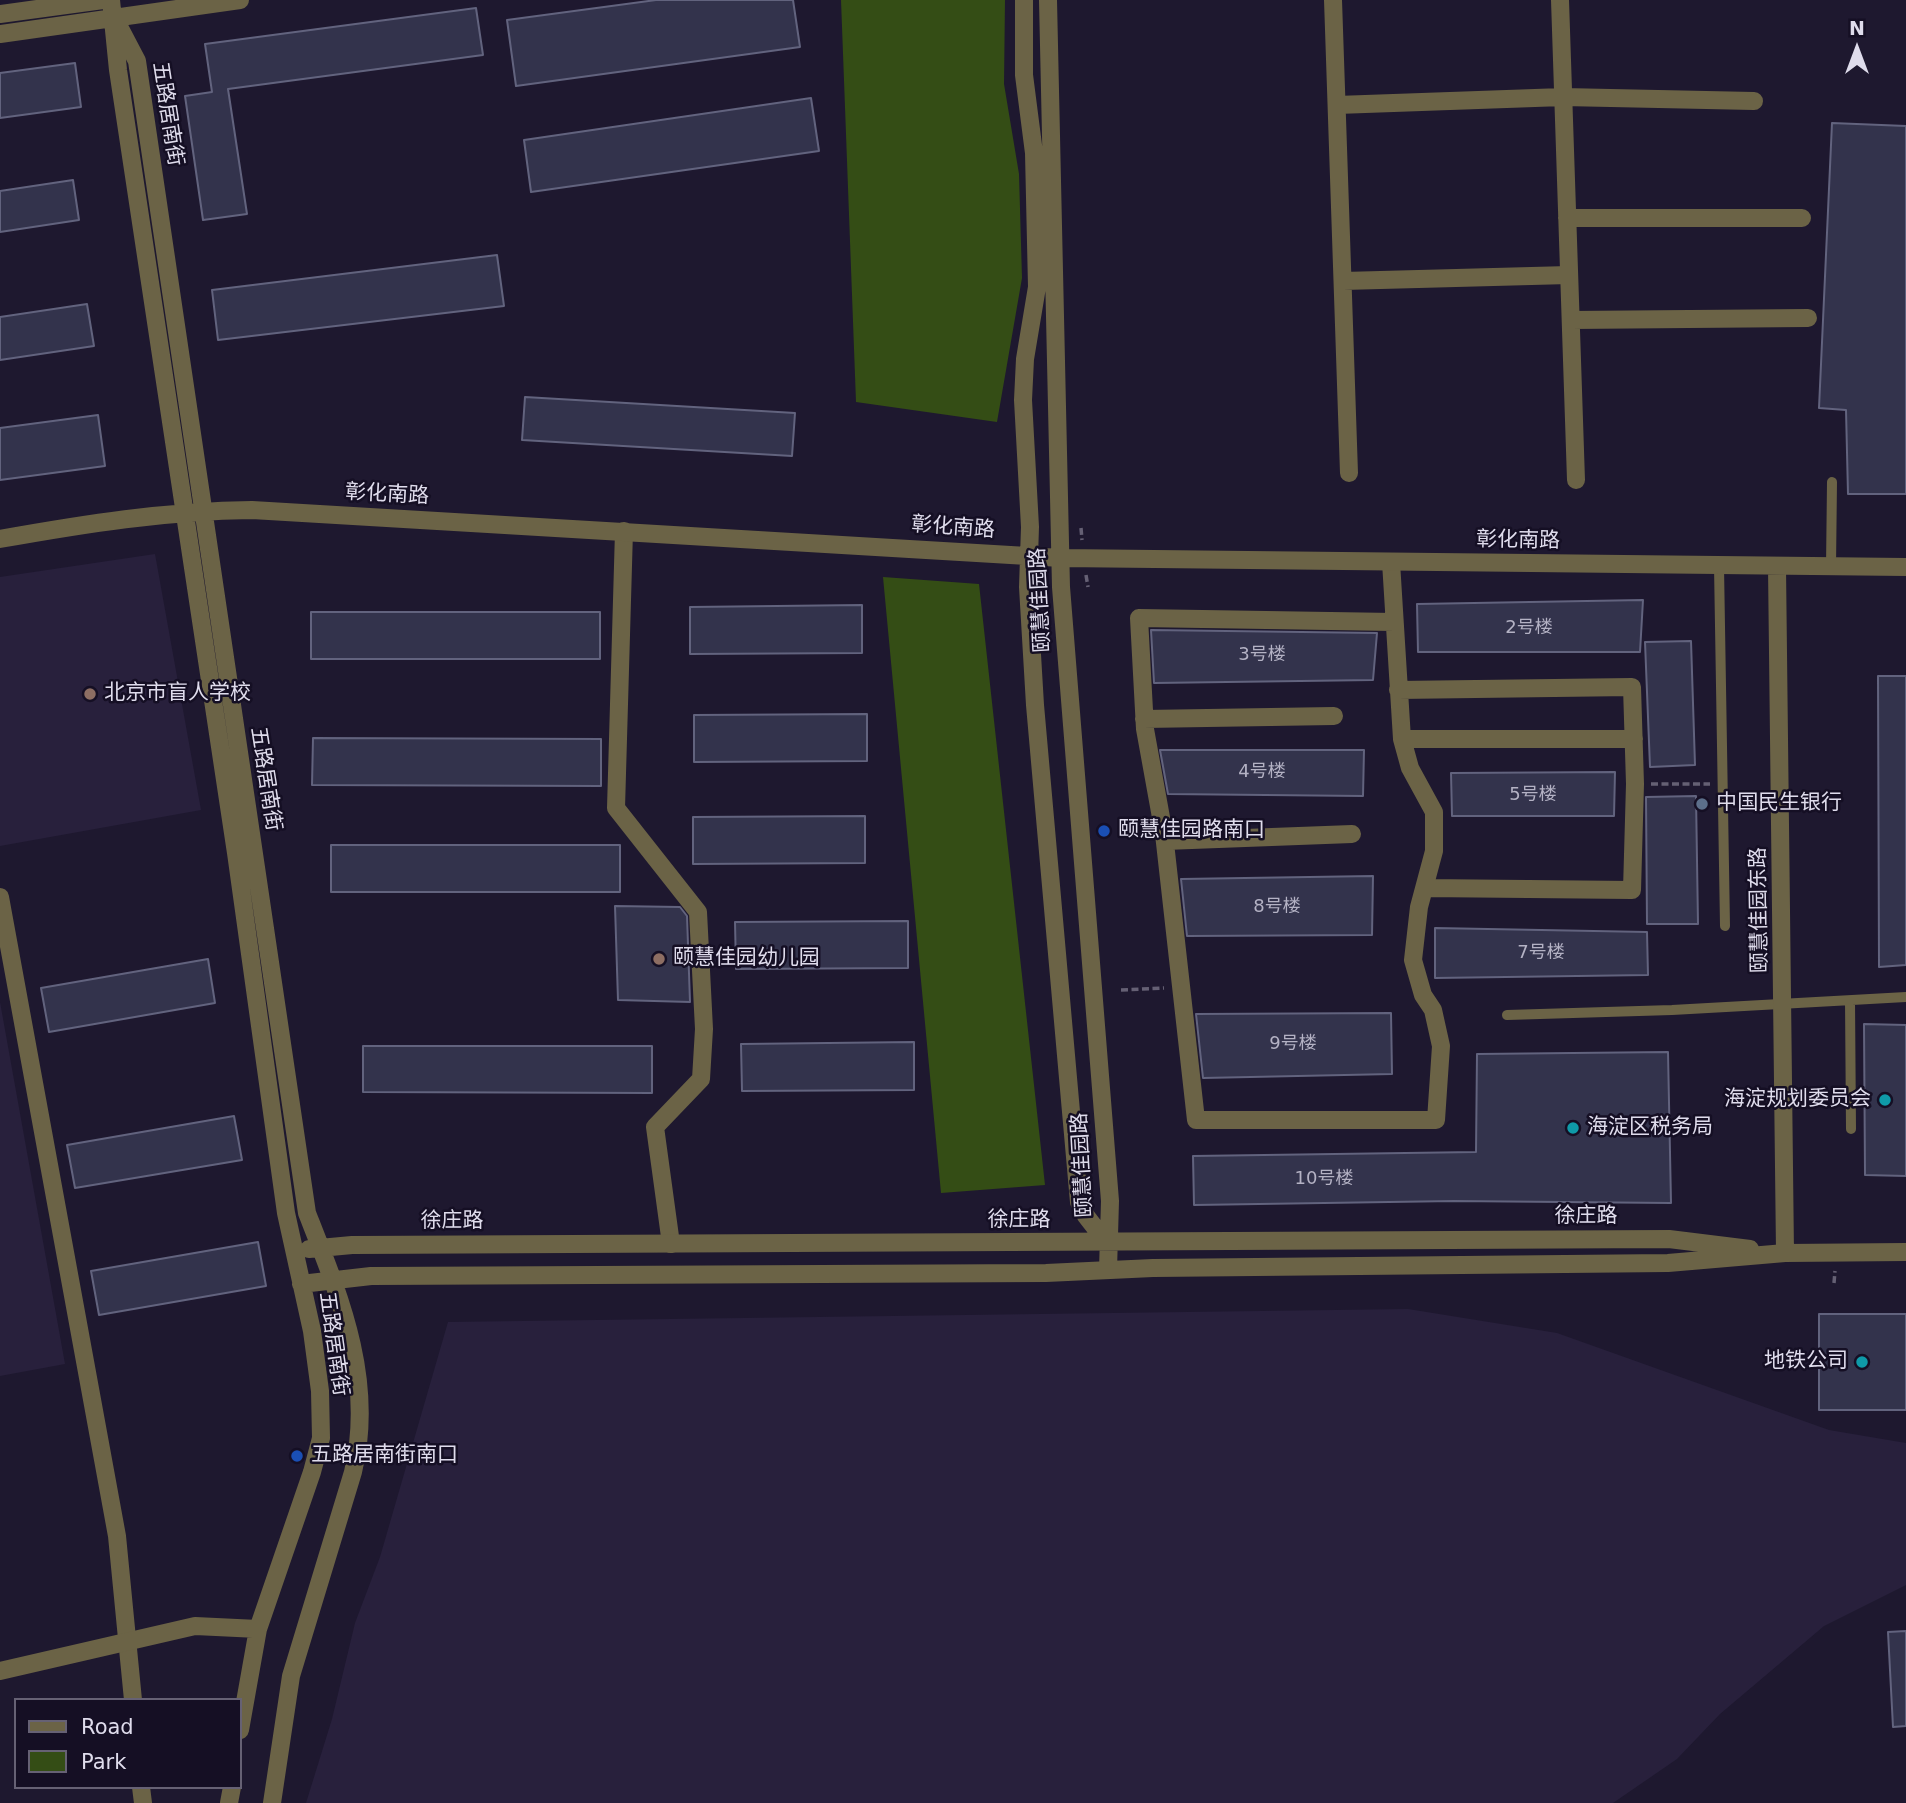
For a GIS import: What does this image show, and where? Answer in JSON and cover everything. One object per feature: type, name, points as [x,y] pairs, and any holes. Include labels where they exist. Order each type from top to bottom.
[{"type":"street","points":[[0,13],[103,0]]},
{"type":"street","points":[[111,0],[115,19]]},
{"type":"street","points":[[0,34],[240,0]]},
{"type":"street","name":"颐慧佳园路","points":[[1024,0],[1024,75],[1034,153],[1037,287],[1025,359],[1023,400],[1030,527],[1028,587],[1035,705],[1079,1202],[1086,1216],[1107,1242]]},
{"type":"street","name":"颐慧佳园路","points":[[1048,0],[1061,558],[1110,1201],[1107,1242]]},
{"type":"street","points":[[1333,0],[1349,473]]},
{"type":"street","points":[[1560,0],[1576,480]]},
{"type":"street","name":"五路居南街","points":[[115,19],[137,61],[307,1213],[350,1327],[361,1414],[360,1445],[291,1676],[272,1803]]},
{"type":"street","name":"五路居南街","points":[[115,19],[120,83],[236,853],[286,1213],[320,1391],[321,1437],[304,1496],[258,1629],[242,1719]]},
{"type":"street","points":[[1337,104],[1563,97],[1754,101]]},
{"type":"street","points":[[1567,218],[1802,218]]},
{"type":"street","points":[[1343,281],[1569,275]]},
{"type":"street","points":[[1571,320],[1808,318]]},
{"type":"street","name":"彰化南路","points":[[0,539],[103,520],[203,511],[252,510],[1061,558],[1906,567]]},
{"type":"street","points":[[624,531],[616,808],[698,912],[704,1029],[701,1079],[655,1126],[671,1244]]},
{"type":"street","points":[[1391,562],[1402,739],[1410,768],[1434,812],[1434,851],[1424,888],[1413,960],[1423,995],[1433,1010],[1441,1046],[1436,1120],[1196,1120],[1165,841],[1144,719],[1139,618],[1394,622]]},
{"type":"street","name":"颐慧佳园东路","points":[[1777,567],[1785,1253]]},
{"type":"street","points":[[1398,690],[1632,687],[1635,784],[1632,890],[1424,888]]},
{"type":"street","points":[[1144,719],[1334,716]]},
{"type":"street","points":[[1402,739],[1634,739]]},
{"type":"street","points":[[1165,841],[1352,834]]},
{"type":"street","points":[[0,897],[117,1536],[133,1698]]},
{"type":"street","name":"徐庄路","points":[[294,1250],[352,1245],[1669,1239],[1785,1253]]},
{"type":"street","points":[[1107,1242],[1108,1270]]},
{"type":"street","name":"徐庄路","points":[[301,1284],[371,1276],[1046,1273],[1108,1270],[1668,1264],[1785,1253],[1906,1252]]},
{"type":"street","points":[[0,1671],[195,1626],[258,1629]]},
{"type":"lane","points":[[1831,567],[1832,482]]},
{"type":"lane","points":[[1719,566],[1725,926]]},
{"type":"lane","points":[[1507,1015],[1850,1002],[1906,997]]},
{"type":"lane","points":[[1850,1002],[1851,1129]]},
{"type":"path","points":[[1635,784],[1723,784]]},
{"type":"path","points":[[1121,990],[1180,987]]},
{"type":"shaded area","name":"北京市盲人学校","points":[[155,554],[201,810],[0,846],[0,577]]},
{"type":"shaded area","points":[[0,1002],[65,1364],[0,1376]]},
{"type":"shaded area","points":[[1408,1309],[1557,1333],[1829,1430],[1906,1443],[1906,1585],[1824,1626],[1720,1714],[1677,1759],[1613,1803],[306,1803],[332,1719],[355,1623],[380,1557],[448,1322]]},
{"type":"green space","points":[[841,0],[1005,0],[1004,84],[1019,174],[1022,278],[997,422],[856,402]]},
{"type":"green space","points":[[883,577],[979,584],[1045,1185],[941,1193]]},
{"type":"building","points":[[656,0],[793,0],[800,47],[516,86],[507,20]]},
{"type":"building","points":[[476,8],[483,55],[228,89],[247,214],[203,220],[185,96],[212,92],[205,44]]},
{"type":"building","points":[[75,63],[81,107],[0,118],[0,73]]},
{"type":"building","points":[[811,98],[819,151],[531,192],[524,140]]},
{"type":"building","points":[[1832,123],[1906,126],[1906,494],[1848,494],[1846,410],[1819,408]]},
{"type":"building","points":[[73,180],[79,220],[0,232],[0,191]]},
{"type":"building","points":[[497,255],[504,306],[218,340],[212,290]]},
{"type":"building","points":[[87,304],[94,346],[0,360],[0,317]]},
{"type":"building","points":[[525,397],[795,413],[792,456],[522,440]]},
{"type":"building","points":[[98,415],[105,466],[0,480],[0,428]]},
{"type":"building","points":[[1643,600],[1640,652],[1418,652],[1417,604]]},
{"type":"building","points":[[862,605],[862,653],[690,654],[690,607]]},
{"type":"building","points":[[311,612],[600,612],[600,659],[311,659]]},
{"type":"building","points":[[1151,630],[1377,633],[1373,680],[1154,683]]},
{"type":"building","points":[[1691,641],[1695,765],[1650,767],[1645,642]]},
{"type":"building","points":[[1878,676],[1906,676],[1906,965],[1879,967]]},
{"type":"building","points":[[867,714],[867,761],[694,762],[694,715]]},
{"type":"building","points":[[313,738],[601,739],[601,786],[312,785]]},
{"type":"building","points":[[1160,750],[1364,750],[1363,796],[1168,794]]},
{"type":"building","points":[[1615,772],[1614,816],[1452,816],[1451,773]]},
{"type":"building","points":[[1696,796],[1698,924],[1647,924],[1646,797]]},
{"type":"building","points":[[865,816],[865,863],[693,864],[693,817]]},
{"type":"building","points":[[331,845],[620,845],[620,892],[331,892]]},
{"type":"building","points":[[1373,876],[1372,935],[1187,936],[1181,879]]},
{"type":"building","points":[[615,906],[680,907],[687,916],[690,1002],[618,1000]]},
{"type":"building","points":[[908,921],[908,968],[736,969],[735,922]]},
{"type":"building","points":[[1435,928],[1647,932],[1648,975],[1435,978]]},
{"type":"building","points":[[208,959],[215,1003],[49,1032],[41,988]]},
{"type":"building","points":[[1391,1013],[1392,1074],[1203,1078],[1196,1014]]},
{"type":"building","name":"海淀规划委员会","points":[[1864,1024],[1906,1025],[1906,1176],[1865,1175]]},
{"type":"building","points":[[914,1042],[914,1090],[742,1091],[741,1044]]},
{"type":"building","points":[[363,1046],[652,1046],[652,1093],[363,1092]]},
{"type":"building","name":"海淀区税务局","points":[[1668,1052],[1671,1203],[1454,1201],[1194,1205],[1193,1156],[1476,1152],[1477,1054]]},
{"type":"building","points":[[234,1116],[242,1160],[75,1188],[67,1145]]},
{"type":"building","points":[[258,1242],[266,1286],[99,1315],[91,1271]]},
{"type":"building","name":"地铁公司","points":[[1819,1314],[1906,1314],[1906,1410],[1819,1410]]},
{"type":"building","points":[[1906,1631],[1906,1726],[1893,1727],[1888,1632]]},
{"type":"place","name":"北京市盲人学校","points":[[90,694]]},
{"type":"place","name":"中国民生银行","points":[[1702,804]]},
{"type":"place","name":"颐慧佳园路南口","points":[[1104,831]]},
{"type":"place","name":"颐慧佳园幼儿园","points":[[659,959]]},
{"type":"place","name":"海淀规划委员会","points":[[1885,1100]]},
{"type":"place","name":"海淀区税务局","points":[[1573,1128]]},
{"type":"place","name":"地铁公司","points":[[1862,1362]]},
{"type":"place","name":"五路居南街南口","points":[[297,1456]]}]
